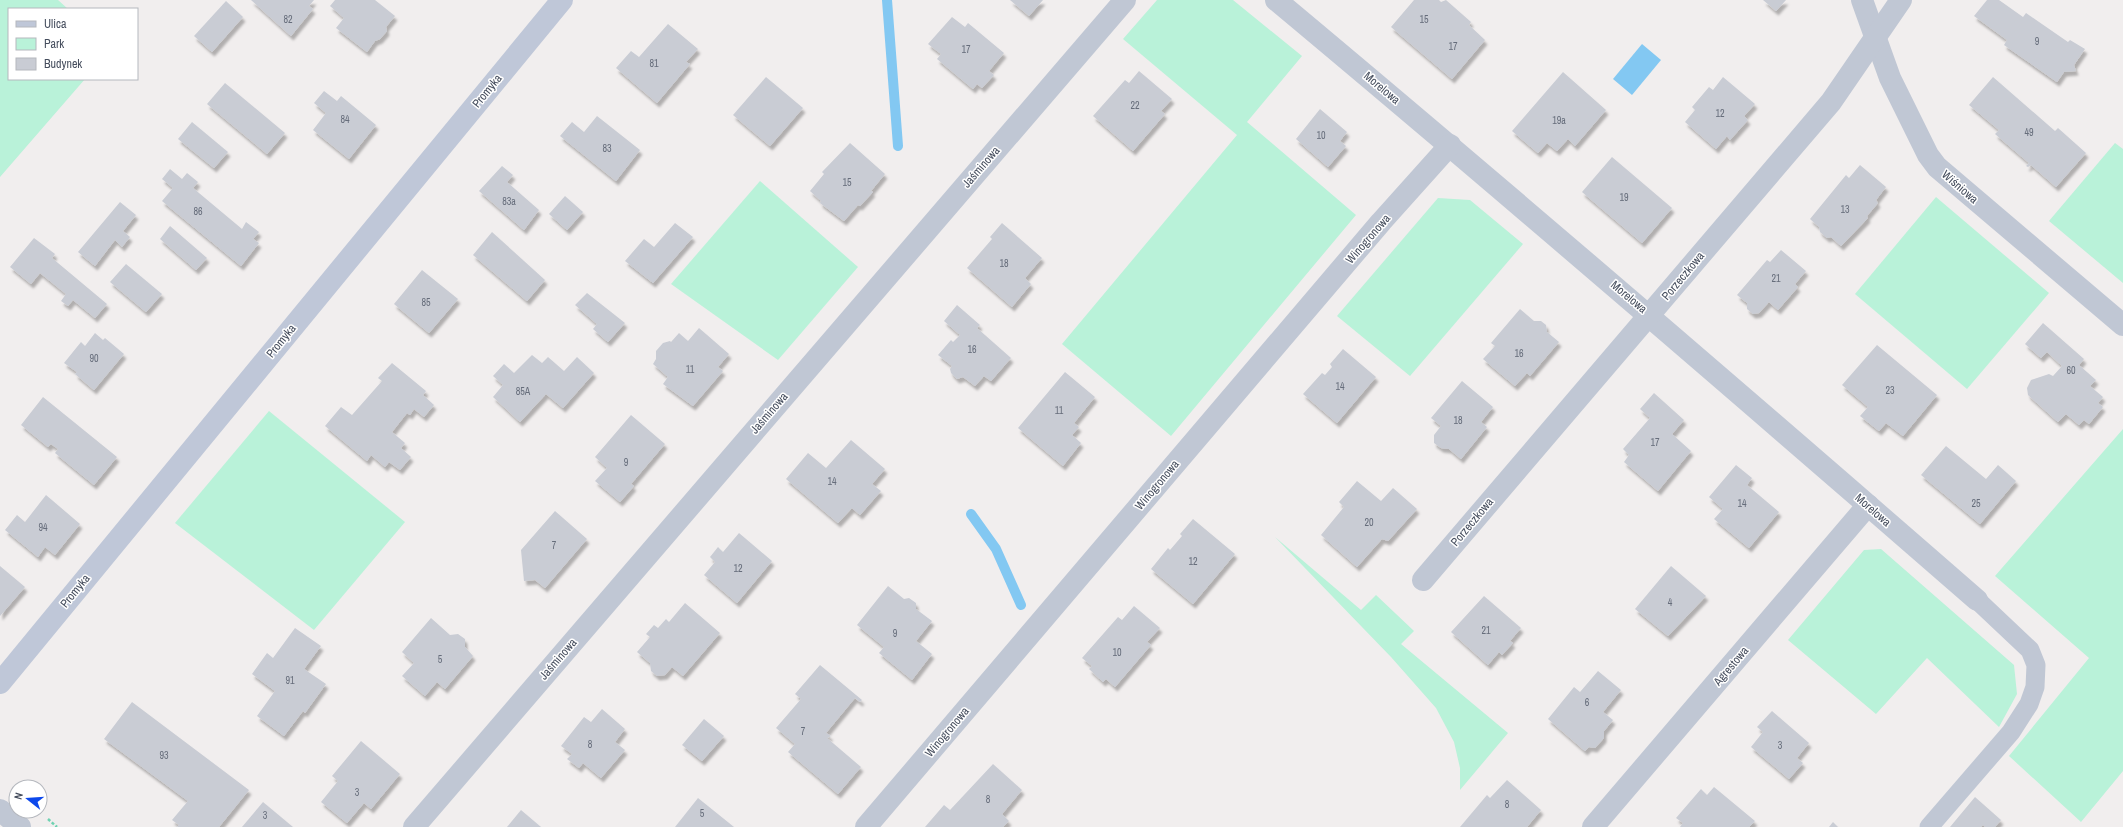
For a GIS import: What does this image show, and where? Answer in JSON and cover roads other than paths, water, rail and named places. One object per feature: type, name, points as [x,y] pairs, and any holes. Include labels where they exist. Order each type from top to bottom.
[{"type":"street","name":"Promyka","points":[[0,682],[562,0]]},
{"type":"street","name":"Jaśminowa","points":[[414,827],[1125,0]]},
{"type":"street","name":"Morelowa","points":[[1276,0],[1450,145],[1649,315],[1977,600]]},
{"type":"street","name":"Wiśniowa","points":[[1862,0],[1890,78],[1928,155],[1937,167],[2123,325]]},
{"type":"street","name":"Porzeczkowa","points":[[1423,580],[1831,102],[1901,0]]},
{"type":"street","name":"Winogronowa","points":[[866,827],[1381,222],[1450,145]]},
{"type":"street","name":"Agrestowa","points":[[1593,827],[1868,505]]},
{"type":"street","points":[[0,810],[20,827]]},
{"type":"lane","points":[[1929,827],[2012,732],[2029,704],[2035,688],[2036,665],[2030,650],[1977,600]]},
{"type":"water","points":[[1642,44],[1661,60],[1632,95],[1613,79]]},
{"type":"waterway","points":[[887,0],[898,146]]},
{"type":"waterway","points":[[971,514],[996,549],[1021,605]]}]
